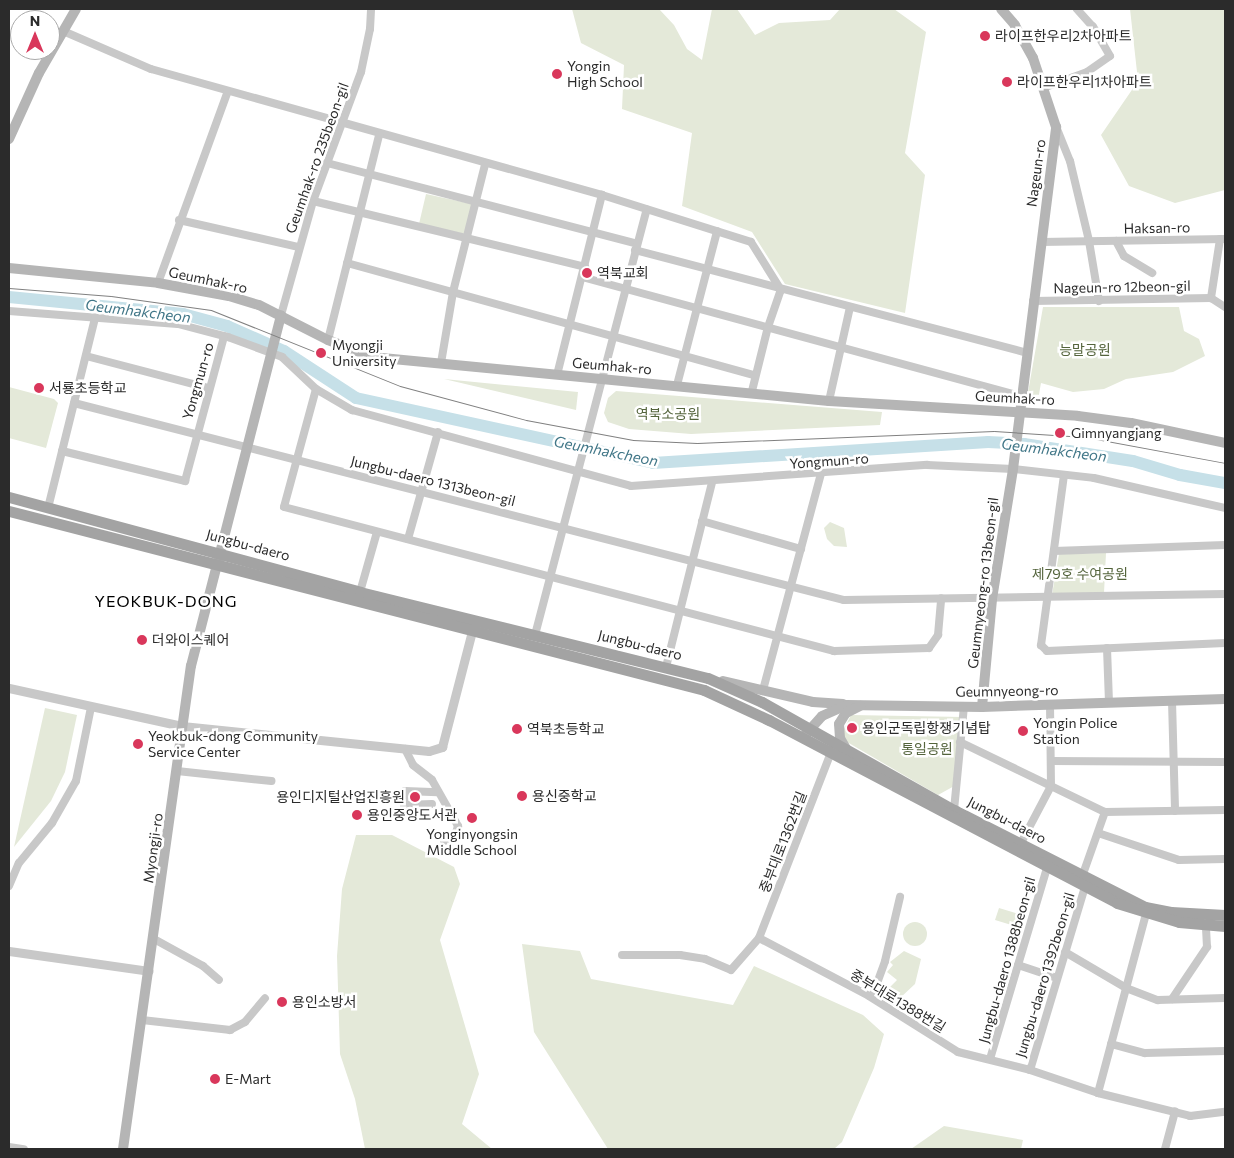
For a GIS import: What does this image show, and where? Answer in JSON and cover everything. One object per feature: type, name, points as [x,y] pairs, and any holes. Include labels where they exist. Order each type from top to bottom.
[{"type":"main road","points":[[9,139],[76,9]]},
{"type":"main road","name":"Nageun-ro","points":[[1001,9],[1015,25],[1033,58],[1056,127],[1033,300],[1028,353],[1019,410]]},
{"type":"main road","name":"Geumhak-ro","points":[[9,268],[158,283],[229,296],[328,340],[372,357],[601,380],[752,391],[829,401],[1019,410],[1132,423],[1225,443]]},
{"type":"main road","name":"Myongji-ro","points":[[123,1149],[154,939],[182,726],[197,638],[280,319]]},
{"type":"main road","name":"Geumnyeong-ro 13beon-gil","points":[[982,707],[992,599],[1013,466],[1019,410]]},
{"type":"main road","name":"Jungbu-daero","points":[[9,497],[472,631],[704,690],[849,752],[954,810],[1145,906],[1171,912],[1225,915]]},
{"type":"main road","name":"Jungbu-daero","points":[[9,511],[219,558],[708,678],[762,702],[830,754],[1085,887],[1146,914],[1206,925],[1225,926]]},
{"type":"main road","points":[[708,678],[813,702],[847,705]]},
{"type":"main road","name":"Geumnyeong-ro","points":[[805,734],[822,716],[847,705],[982,707],[1225,699]]},
{"type":"main road","points":[[849,752],[840,738],[839,724],[846,713],[863,705]]},
{"type":"street","name":"Geumhak-ro 235beon-gil","points":[[280,319],[313,201],[361,72],[370,29],[371,9]]},
{"type":"street","points":[[1043,88],[1087,72],[1110,56],[1093,27],[1077,9]]},
{"type":"street","points":[[63,31],[151,69],[485,165],[602,195],[751,242],[782,290]]},
{"type":"street","points":[[158,283],[179,220],[228,91]]},
{"type":"street","points":[[1056,127],[1070,161],[1089,242],[1098,301]]},
{"type":"street","points":[[328,340],[379,135]]},
{"type":"street","points":[[327,163],[594,232],[706,269],[782,290],[1028,353]]},
{"type":"street","points":[[441,363],[453,292],[485,165]]},
{"type":"street","points":[[557,375],[602,195]]},
{"type":"street","points":[[313,201],[585,267]]},
{"type":"street","points":[[535,635],[647,209]]},
{"type":"street","points":[[179,220],[299,247]]},
{"type":"street","points":[[677,385],[683,356],[717,232]]},
{"type":"street","points":[[1223,239],[1211,298],[1225,307]]},
{"type":"street","name":"Haksan-ro","points":[[1041,242],[1223,239]]},
{"type":"street","points":[[1116,241],[1124,256],[1152,273]]},
{"type":"street","points":[[347,263],[755,375]]},
{"type":"street","points":[[582,277],[1021,396]]},
{"type":"street","points":[[752,391],[768,327],[782,290]]},
{"type":"street","name":"Nageun-ro 12beon-gil","points":[[1033,300],[1098,301],[1211,298]]},
{"type":"street","points":[[829,401],[850,307]]},
{"type":"street","name":"Yongmun-ro","points":[[9,311],[178,324],[224,336],[282,357],[316,389],[352,410],[578,469],[632,486],[927,466],[1013,466],[1094,478],[1225,508]]},
{"type":"street","points":[[48,508],[94,318]]},
{"type":"street","name":"Yongmun-ro","points":[[62,451],[185,481],[208,388],[224,336]]},
{"type":"street","points":[[86,356],[208,388]]},
{"type":"street","points":[[316,389],[284,507],[776,638],[834,651],[929,648],[938,635],[941,598]]},
{"type":"street","name":"Jungbu-daero 1313beon-gil","points":[[74,403],[422,490],[692,563],[844,600],[941,598],[1048,599],[1225,594]]},
{"type":"street","points":[[408,539],[438,432]]},
{"type":"street","points":[[763,690],[821,474]]},
{"type":"street","points":[[1064,475],[1041,645],[1047,651],[1225,643]]},
{"type":"street","points":[[666,667],[712,482]]},
{"type":"street","points":[[702,521],[801,549]]},
{"type":"street","points":[[360,592],[377,532]]},
{"type":"street","points":[[1054,551],[1225,545]]},
{"type":"street","points":[[9,688],[182,726],[429,751],[442,747],[472,631]]},
{"type":"street","points":[[1107,648],[1108,702]]},
{"type":"street","points":[[1172,701],[1175,811]]},
{"type":"street","points":[[1021,843],[1051,786],[1050,704]]},
{"type":"street","points":[[9,886],[19,862],[52,823],[76,781],[91,707]]},
{"type":"street","points":[[954,810],[964,707]]},
{"type":"street","points":[[960,742],[1105,812],[1225,810]]},
{"type":"street","points":[[406,749],[413,765],[432,780],[458,826],[454,840],[444,841]]},
{"type":"street","name":"중부대로1362번길","points":[[622,955],[680,955],[705,959],[731,970],[758,938],[830,754]]},
{"type":"street","points":[[1051,761],[1225,762]]},
{"type":"street","points":[[177,771],[271,781]]},
{"type":"street","points":[[432,804],[400,805],[404,791],[438,792]]},
{"type":"street","points":[[1084,874],[1105,812]]},
{"type":"street","points":[[1098,833],[1179,860],[1225,859]]},
{"type":"street","name":"Jungbu-daero 1388beon-gil","points":[[990,1059],[1047,868]]},
{"type":"street","name":"Jungbu-daero 1392beon-gil","points":[[1030,1070],[1085,887]]},
{"type":"street","points":[[872,998],[885,961],[900,897]]},
{"type":"street","points":[[1098,1093],[1146,914]]},
{"type":"street","points":[[1172,999],[1207,947],[1206,925]]},
{"type":"street","name":"중부대로1388번길","points":[[758,938],[872,998],[958,1052],[1030,1070],[1098,1093],[1190,1116],[1225,1112]]},
{"type":"street","points":[[154,939],[203,966],[219,980]]},
{"type":"street","points":[[9,951],[149,971]]},
{"type":"street","points":[[1065,952],[1126,988],[1158,1000],[1225,998]]},
{"type":"street","points":[[1018,965],[1057,978]]},
{"type":"street","points":[[142,1020],[230,1030],[245,1022],[264,998]]},
{"type":"street","points":[[1111,1044],[1145,1053],[1225,1051]]},
{"type":"street","points":[[1165,1149],[1175,1111]]},
{"type":"street","points":[[9,1147],[24,1149]]},
{"type":"green space","points":[[572,9],[659,9],[674,25],[687,49],[702,60],[712,9],[737,9],[755,35],[779,23],[830,20],[840,9],[894,9],[926,32],[905,153],[925,175],[905,313],[785,284],[752,232],[682,206],[692,133],[622,109],[624,65],[581,43]]},
{"type":"green space","points":[[1130,9],[1225,9],[1225,190],[1175,203],[1129,186],[1101,135],[1138,81]]},
{"type":"green space","points":[[426,194],[472,204],[465,234],[419,224]]},
{"type":"green space","name":"능말공원","points":[[1043,307],[1179,307],[1184,331],[1199,339],[1205,356],[1173,372],[1126,379],[1104,389],[1073,392],[1041,383],[1038,400],[1027,398]]},
{"type":"green space","points":[[444,379],[578,392],[576,410]]},
{"type":"green space","points":[[9,387],[54,399],[58,403],[46,448],[9,438]]},
{"type":"green space","name":"역북소공원","points":[[616,391],[882,412],[880,425],[691,434],[629,429],[608,422],[604,413],[608,398]]},
{"type":"green space","points":[[830,522],[844,528],[847,547],[834,546],[827,539],[824,528]]},
{"type":"green space","name":"제79호 수여공원","points":[[1106,553],[1104,593],[1052,595],[1059,554]]},
{"type":"green space","points":[[45,708],[77,715],[65,772],[51,801],[14,847]]},
{"type":"green space","name":"통일공원","points":[[851,715],[963,717],[956,785],[938,795],[847,742],[842,733]]},
{"type":"green space","points":[[356,835],[392,835],[454,867],[460,884],[440,940],[479,1074],[462,1124],[492,1149],[365,1149],[355,1099],[340,1054],[337,956],[342,889]]},
{"type":"green space","points":[[999,908],[1022,915],[1018,927],[995,920]]},
{"type":"green space","points":[[915,922],[923,926],[927,934],[923,942],[915,946],[907,942],[903,934],[907,926]]},
{"type":"green space","points":[[522,944],[580,951],[591,979],[733,1005],[754,966],[863,1015],[884,1034],[874,1068],[842,1142],[834,1149],[608,1149],[534,1032]]},
{"type":"green space","points":[[904,951],[921,959],[915,984],[900,998],[890,987],[897,980],[887,972],[893,965],[890,962]]},
{"type":"green space","points":[[944,1126],[1023,1140],[1021,1149],[911,1149]]},
{"type":"waterway","name":"Geumhakcheon","points":[[9,297],[183,314],[227,326],[284,351],[356,398],[653,463],[988,442],[1024,444],[1133,461],[1180,475],[1225,483]]},
{"type":"tram line","points":[[9,288],[111,296],[211,310],[400,386],[526,420],[633,440],[697,443],[994,431],[1085,437],[1225,463]]},
{"type":"place","name":"라이프한우리2차아파트","points":[[985,36]]},
{"type":"place","name":"Yongin High School","points":[[557,74]]},
{"type":"place","name":"라이프한우리1차아파트","points":[[1007,82]]},
{"type":"place","name":"역북교회","points":[[587,273]]},
{"type":"place","name":"Myongji University","points":[[321,353]]},
{"type":"place","name":"서룡초등학교","points":[[39,388]]},
{"type":"place","name":"Gimnyangjang","points":[[1060,433]]},
{"type":"place","name":"더와이스퀘어","points":[[142,640]]},
{"type":"place","name":"용인군독립항쟁기념탑","points":[[852,728]]},
{"type":"place","name":"역북초등학교","points":[[517,729]]},
{"type":"place","name":"Yongin Police Station","points":[[1023,731]]},
{"type":"place","name":"Yeokbuk-dong Community Service Center","points":[[138,744]]},
{"type":"place","name":"용신중학교","points":[[522,796]]},
{"type":"place","name":"용인디지털산업진흥원","points":[[415,797]]},
{"type":"place","name":"용인중앙도서관","points":[[357,815]]},
{"type":"place","name":"Yonginyongsin Middle School","points":[[472,818]]},
{"type":"place","name":"용인소방서","points":[[282,1002]]},
{"type":"place","name":"E-Mart","points":[[215,1079]]},
{"type":"district","name":"YEOKBUK-DONG","points":[[166,601]]}]
